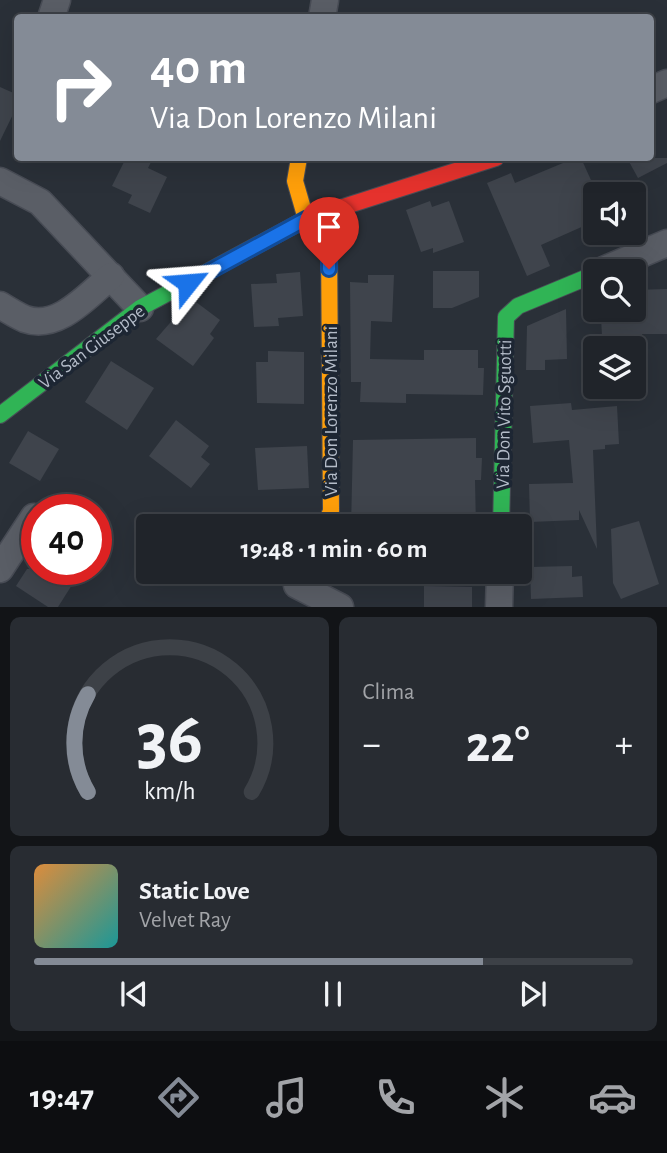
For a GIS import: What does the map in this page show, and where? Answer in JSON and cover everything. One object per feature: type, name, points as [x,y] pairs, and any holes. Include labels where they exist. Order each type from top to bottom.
[{"type":"street","points":[[298,161],[295,181],[306,219]]},
{"type":"street","name":"Via San Giuseppe","points":[[0,415],[140,308],[306,219],[487,161]]},
{"type":"street","points":[[0,181],[40,202],[140,308]]},
{"type":"street","name":"Via Don Lorenzo Milani","points":[[306,219],[329,242],[330,514]]},
{"type":"street","points":[[629,259],[667,243]]},
{"type":"street","points":[[0,305],[26,319],[44,321],[68,312],[111,276]]},
{"type":"street","name":"Via Don Vito Sguotti","points":[[501,514],[506,317],[518,306],[583,279]]},
{"type":"street","points":[[0,569],[21,537]]},
{"type":"street","points":[[499,607],[500,584]]},
{"type":"street","points":[[295,588],[340,607]]},
{"type":"building","points":[[0,87],[14,93],[14,112],[0,141]]},
{"type":"building","points":[[667,158],[667,163],[638,178],[629,161]]},
{"type":"building","points":[[124,161],[152,161],[148,168],[167,177],[150,213],[128,203],[132,195],[112,186]]},
{"type":"building","points":[[568,161],[582,161],[592,182],[583,182],[583,226],[541,245],[550,266],[527,276],[487,183],[511,173],[515,183]]},
{"type":"building","points":[[430,201],[432,207],[449,201],[464,242],[433,253],[433,248],[421,252],[406,210]]},
{"type":"building","points":[[433,271],[479,271],[479,297],[452,308],[433,308]]},
{"type":"building","points":[[300,272],[303,316],[278,318],[279,326],[254,327],[251,284],[277,283],[276,274]]},
{"type":"building","points":[[368,275],[394,275],[392,322],[371,321],[370,359],[424,360],[424,350],[478,350],[478,368],[484,368],[483,395],[406,394],[406,403],[360,402],[361,382],[351,382],[350,282],[368,283]]},
{"type":"building","points":[[667,289],[667,334],[602,336],[601,322],[646,322],[646,290]]},
{"type":"building","points":[[196,302],[220,320],[210,334],[214,338],[193,366],[156,339],[182,309]]},
{"type":"building","points":[[566,309],[567,359],[545,360],[545,370],[526,370],[527,326]]},
{"type":"building","points":[[268,351],[304,352],[304,404],[257,403],[256,362],[268,362]]},
{"type":"building","points":[[111,361],[154,388],[127,430],[85,402]]},
{"type":"building","points":[[571,403],[572,410],[617,406],[619,444],[605,445],[605,449],[593,450],[597,549],[579,510],[579,520],[532,522],[529,484],[573,483],[569,440],[533,443],[530,406]]},
{"type":"building","points":[[176,420],[209,446],[201,457],[210,464],[191,488],[149,456]]},
{"type":"building","points":[[28,431],[59,449],[40,481],[9,463]]},
{"type":"building","points":[[476,438],[476,458],[482,458],[481,480],[475,480],[476,514],[351,514],[353,440]]},
{"type":"building","points":[[307,446],[309,488],[258,490],[255,448]]},
{"type":"building","points":[[639,521],[659,584],[621,599],[613,583],[611,529]]},
{"type":"building","points":[[572,566],[572,577],[582,576],[583,597],[531,599],[532,567]]},
{"type":"building","points":[[21,578],[21,585],[72,585],[58,607],[48,607],[16,586]]},
{"type":"building","points":[[424,586],[472,587],[472,607],[424,607]]},
{"type":"traffic: fast","points":[[0,415],[140,308],[306,219],[321,214]]},
{"type":"traffic: fast","points":[[501,514],[506,317],[518,306],[583,279]]},
{"type":"traffic: slow","points":[[298,161],[295,181],[306,219],[329,242],[330,514]]},
{"type":"traffic: jam","points":[[321,214],[487,161]]},
{"type":"route","points":[[188,283],[306,219],[329,242],[329,269]]}]
